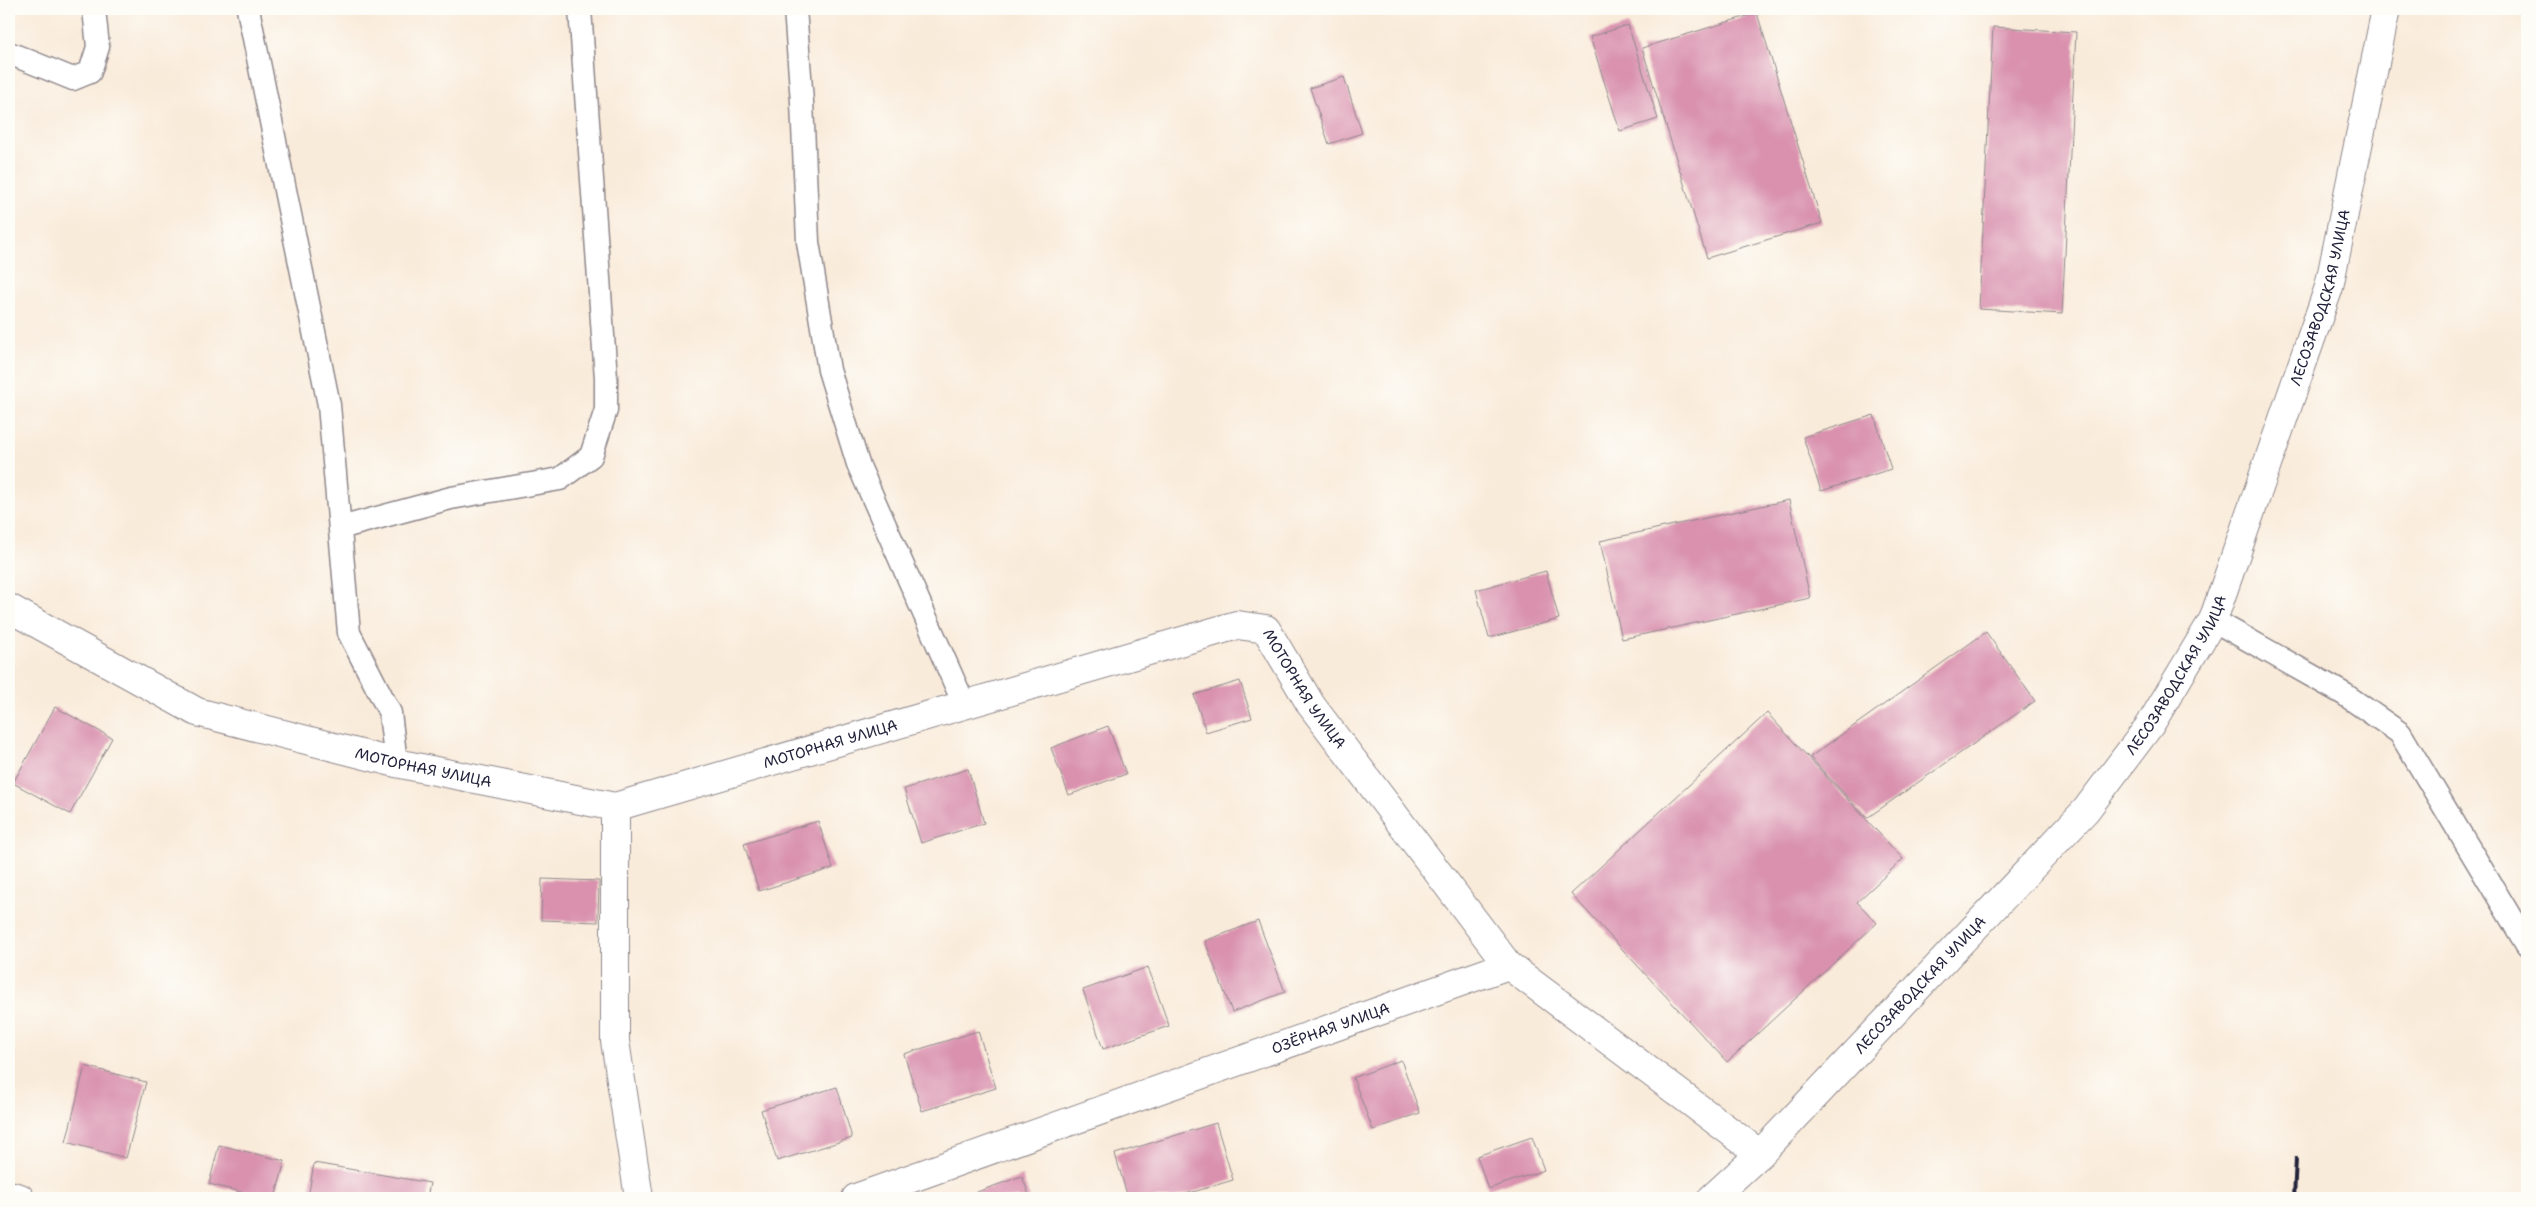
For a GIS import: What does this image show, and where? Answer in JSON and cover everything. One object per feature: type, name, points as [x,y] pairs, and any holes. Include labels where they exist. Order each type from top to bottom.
[{"type":"street","name":"ЛЕСОЗАВОДСКАЯ УЛИЦА","points":[[1712,1198],[1760,1154],[2086,810],[2150,725],[2213,620],[2329,287],[2386,9]]},
{"type":"street","name":"МОТОРНАЯ УЛИЦА","points":[[9,608],[197,712],[396,763],[615,807],[1236,625],[1266,629],[1311,705],[1508,965]]},
{"type":"street","points":[[615,807],[615,1041],[639,1198]]},
{"type":"street","points":[[1508,965],[1760,1154]]},
{"type":"street","name":"ОЗЁРНАЯ УЛИЦА","points":[[856,1198],[1508,965]]},
{"type":"street","points":[[9,1195],[20,1198]]},
{"type":"lane","points":[[9,53],[73,79],[90,72],[98,46],[94,9]]},
{"type":"lane","points":[[248,9],[329,405],[349,632],[390,714],[396,763]]},
{"type":"lane","points":[[340,528],[451,498],[560,479],[591,456],[606,410],[606,378],[580,9]]},
{"type":"lane","points":[[795,9],[802,102],[808,242],[829,370],[858,464],[964,704]]},
{"type":"lane","points":[[2213,620],[2344,694],[2400,733],[2527,945]]},
{"type":"building","points":[[1757,13],[1822,223],[1707,258],[1642,48]]},
{"type":"building","points":[[1628,25],[1658,119],[1620,131],[1590,37]]},
{"type":"building","points":[[1993,27],[2076,32],[2062,314],[1979,309]]},
{"type":"building","points":[[1344,77],[1362,133],[1329,144],[1310,88]]},
{"type":"building","points":[[1874,415],[1891,469],[1821,491],[1803,437]]},
{"type":"building","points":[[1789,500],[1810,598],[1622,639],[1600,541]]},
{"type":"building","points":[[1546,571],[1559,619],[1489,638],[1476,590]]},
{"type":"building","points":[[1986,632],[2035,701],[1867,818],[1810,757]]},
{"type":"building","points":[[1240,681],[1252,718],[1206,732],[1194,695]]},
{"type":"building","points":[[55,707],[112,738],[70,814],[13,783]]},
{"type":"building","points":[[1767,713],[1903,859],[1857,902],[1877,923],[1727,1062],[1571,894]]},
{"type":"building","points":[[1108,726],[1126,774],[1069,795],[1051,748]]},
{"type":"building","points":[[968,769],[984,823],[921,843],[904,789]]},
{"type":"building","points":[[818,821],[833,868],[759,891],[744,844]]},
{"type":"building","points":[[542,879],[599,881],[598,922],[541,920]]},
{"type":"building","points":[[1258,921],[1285,992],[1232,1012],[1205,941]]},
{"type":"building","points":[[1148,967],[1169,1026],[1103,1049],[1083,990]]},
{"type":"building","points":[[978,1031],[996,1088],[922,1111],[904,1054]]},
{"type":"building","points":[[1401,1060],[1420,1113],[1373,1130],[1353,1078]]},
{"type":"building","points":[[85,1066],[146,1082],[126,1158],[66,1142]]},
{"type":"building","points":[[837,1087],[852,1138],[777,1161],[761,1110]]},
{"type":"building","points":[[1216,1123],[1233,1180],[1173,1198],[1128,1198],[1115,1154]]},
{"type":"building","points":[[1532,1137],[1544,1170],[1488,1189],[1477,1156]]},
{"type":"building","points":[[219,1145],[285,1161],[275,1198],[265,1198],[209,1184]]},
{"type":"building","points":[[314,1163],[430,1183],[427,1198],[308,1198]]},
{"type":"building","points":[[1022,1176],[1030,1198],[960,1198]]},
{"type":"railway","points":[[2294,1198],[2296,1158]]}]
